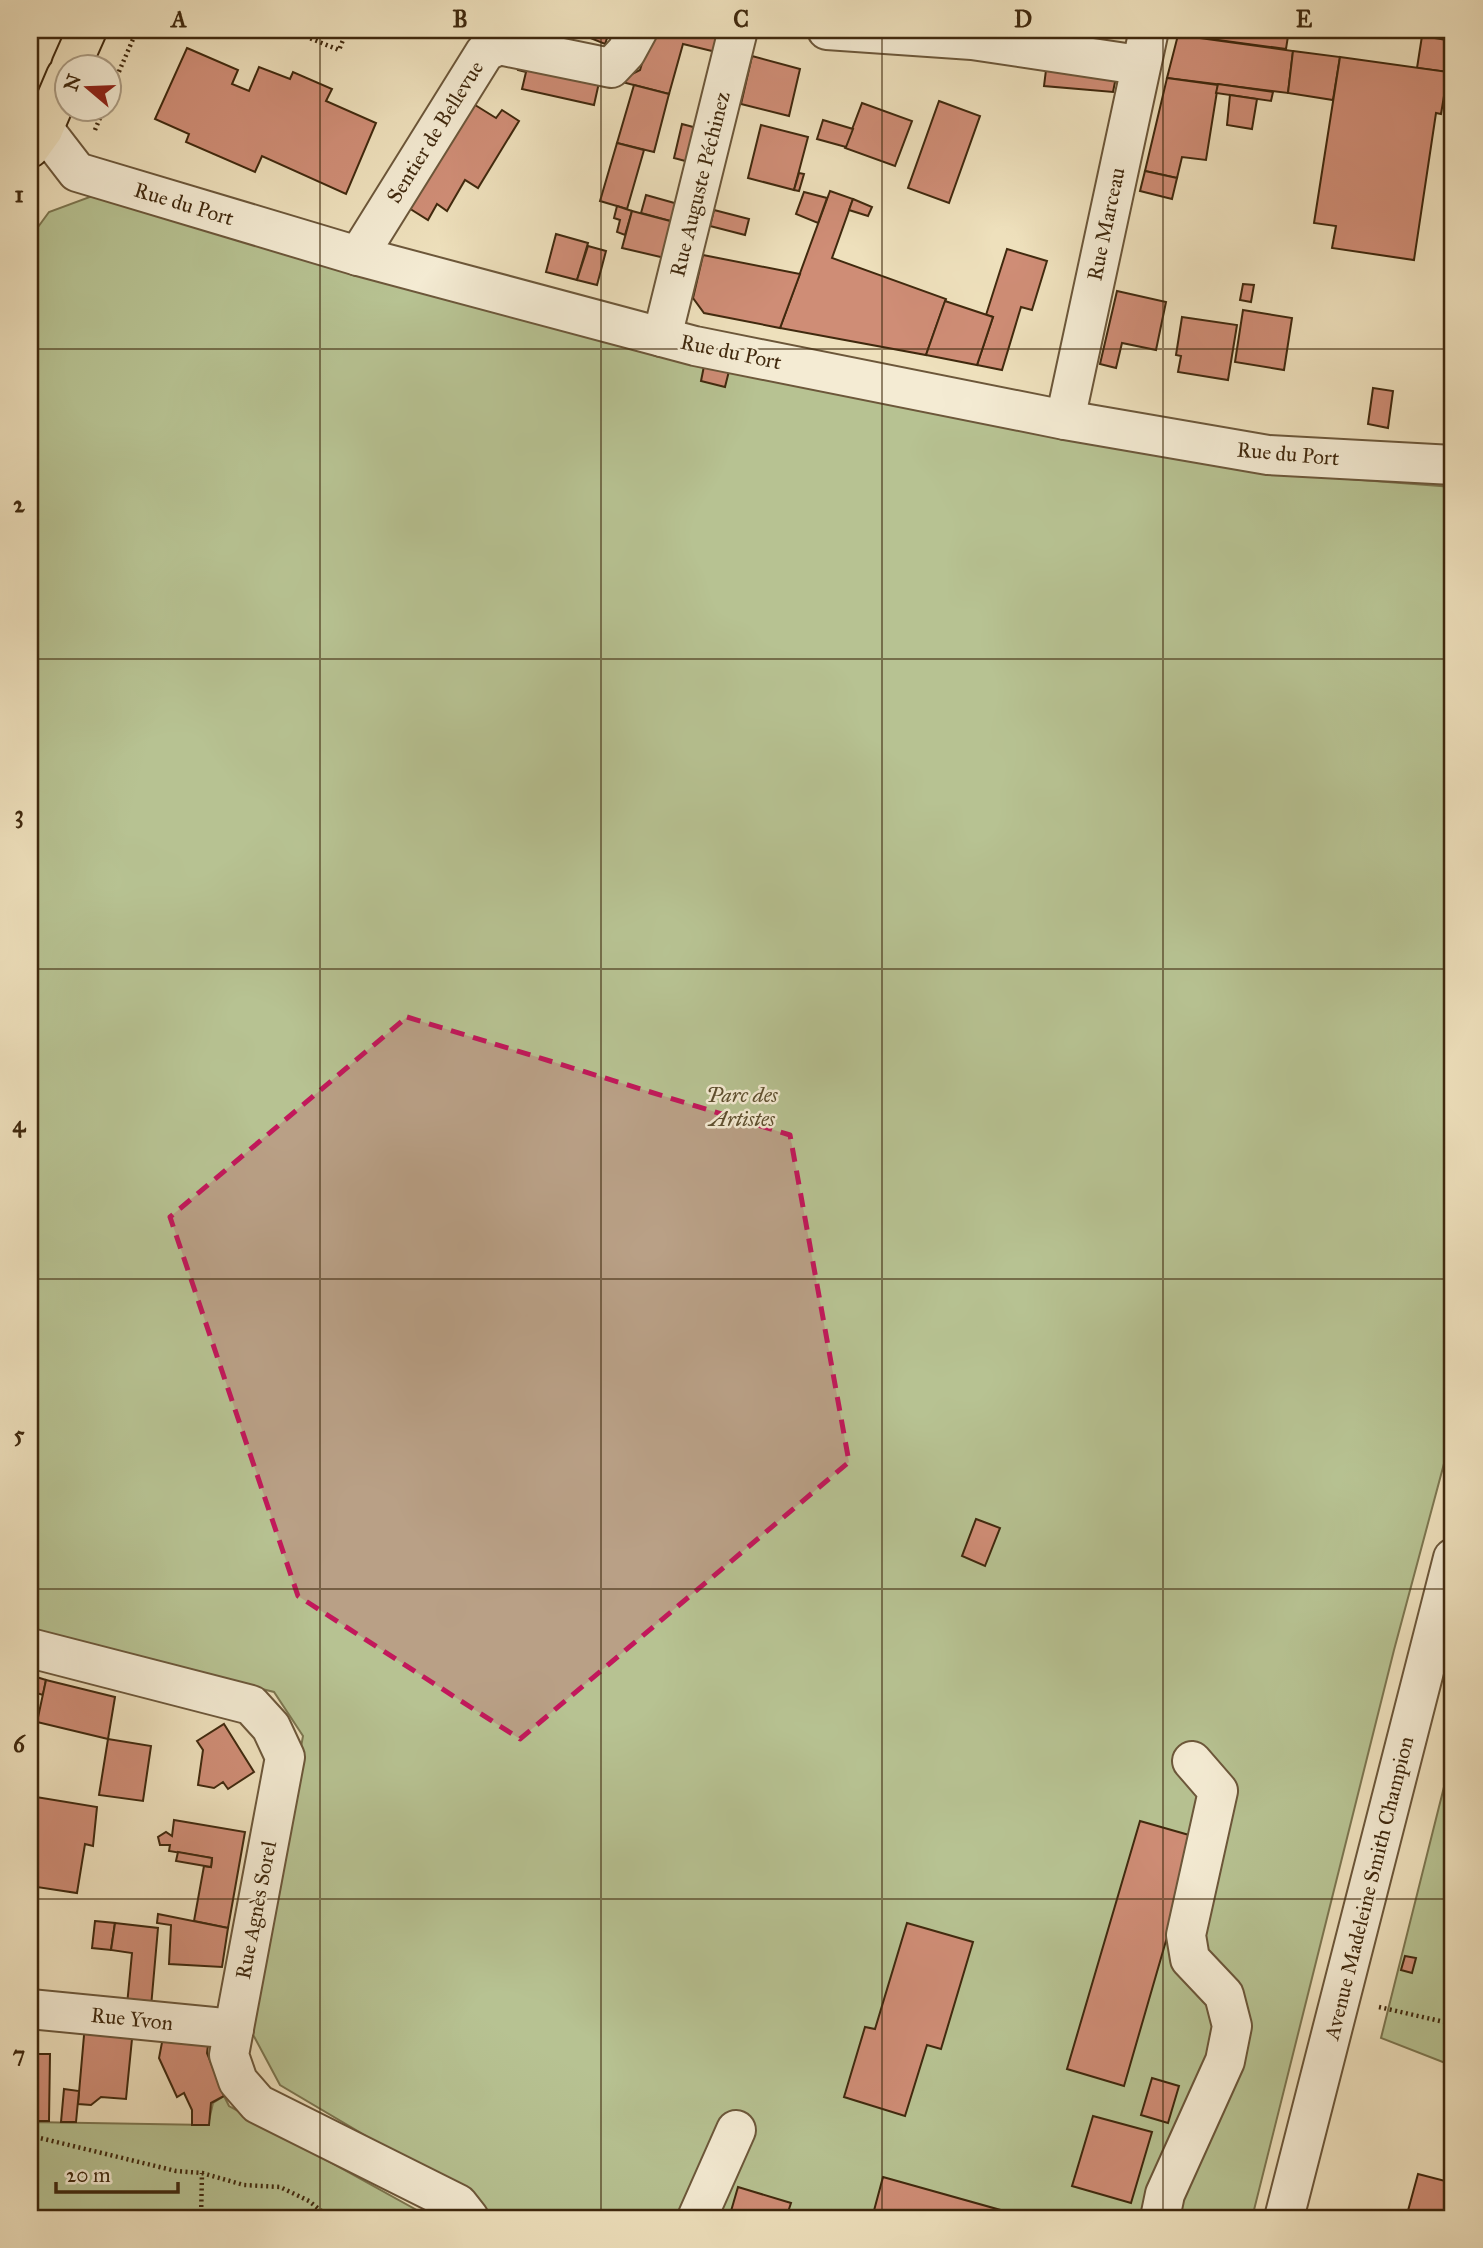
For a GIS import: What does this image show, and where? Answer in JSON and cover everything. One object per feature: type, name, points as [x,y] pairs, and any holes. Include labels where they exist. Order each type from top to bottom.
[{"type":"main road","points":[[77,52],[87,30]]},
{"type":"main road","points":[[34,129],[52,99]]},
{"type":"street","name":"Sentier de Bellevue","points":[[358,256],[485,52],[499,45],[611,68],[626,52],[638,30]]},
{"type":"street","name":"Rue Auguste Péchinez","points":[[662,337],[738,30]]},
{"type":"street","points":[[827,30],[972,40],[1022,38],[1144,47]]},
{"type":"street","name":"Rue Marceau","points":[[1065,420],[1144,47]]},
{"type":"street","name":"Rue du Port","points":[[34,129],[76,172],[358,256],[662,337],[1065,420],[1268,455],[1453,465]]},
{"type":"street","name":"Avenue Madeleine Smith Champion","points":[[1284,2218],[1453,1558]]},
{"type":"street","name":"Rue Agnès Sorel","points":[[30,1648],[251,1706],[271,1727],[285,1757],[229,2055],[238,2081],[258,2104],[458,2204],[469,2218]]},
{"type":"street","points":[[1160,2218],[1165,2193],[1225,2061],[1233,2026],[1224,1995],[1189,1959],[1186,1935],[1218,1791],[1192,1760]]},
{"type":"street","name":"Rue Yvon","points":[[30,2009],[234,2029]]},
{"type":"street","points":[[697,2218],[736,2130]]},
{"type":"path","points":[[122,65],[137,30]]},
{"type":"path","points":[[290,30],[339,50],[347,30]]},
{"type":"path","points":[[1340,1999],[1453,2024]]},
{"type":"path","points":[[30,2139],[40,2138],[176,2171],[202,2173],[244,2185],[280,2187],[309,2201],[330,2218]]},
{"type":"path","points":[[201,2218],[202,2173]]},
{"type":"highlighted area","points":[[407,1017],[790,1135],[849,1462],[520,1739],[298,1596],[170,1217]]},
{"type":"green space","name":"Parc des Artistes","points":[[95,195],[1258,472],[1453,487],[1453,1430],[1394,1650],[1252,2218],[484,2218],[464,2194],[280,2085],[250,2029],[303,1736],[274,1692],[30,1632],[30,238],[49,212]]},
{"type":"green space","points":[[1453,1751],[1453,2066],[1381,2038]]},
{"type":"green space","points":[[224,2096],[229,2106],[431,2218],[30,2218],[30,2122],[208,2125],[213,2103]]},
{"type":"building","points":[[571,30],[610,30],[605,44]]},
{"type":"building","points":[[652,30],[719,30],[716,52],[683,44],[669,94],[618,81],[640,70]]},
{"type":"building","points":[[1094,30],[1130,30],[1127,38]]},
{"type":"building","points":[[1204,30],[1289,30],[1286,49],[1203,38]]},
{"type":"building","points":[[1423,30],[1452,30],[1450,40],[1422,36]]},
{"type":"building","points":[[1178,35],[1293,51],[1288,93],[1167,78]]},
{"type":"building","points":[[1422,36],[1453,41],[1448,72],[1417,68]]},
{"type":"building","points":[[187,48],[238,70],[232,84],[249,91],[259,67],[290,79],[293,72],[332,89],[326,101],[376,123],[346,194],[262,156],[255,172],[186,142],[189,134],[155,119]]},
{"type":"building","points":[[1293,51],[1340,57],[1333,100],[1288,93]]},
{"type":"building","points":[[752,56],[800,69],[789,116],[741,104]]},
{"type":"building","points":[[1340,57],[1448,72],[1441,114],[1436,113],[1414,260],[1332,248],[1336,226],[1314,223]]},
{"type":"building","points":[[520,60],[600,78],[594,105],[522,89],[526,72],[518,70]]},
{"type":"building","points":[[1047,62],[1117,72],[1113,92],[1044,86]]},
{"type":"building","points":[[1167,78],[1218,85],[1206,160],[1182,157],[1177,178],[1145,171]]},
{"type":"building","points":[[1218,84],[1273,92],[1271,101],[1216,93]]},
{"type":"building","points":[[634,85],[669,94],[654,152],[617,143]]},
{"type":"building","points":[[1230,95],[1257,99],[1252,129],[1227,125]]},
{"type":"building","points":[[467,100],[496,118],[502,110],[519,121],[478,188],[465,180],[447,211],[437,204],[428,220],[404,205]]},
{"type":"building","points":[[939,101],[980,116],[949,203],[908,188]]},
{"type":"building","points":[[862,103],[912,121],[895,166],[845,148]]},
{"type":"building","points":[[823,120],[853,129],[846,147],[817,139]]},
{"type":"building","points":[[682,124],[697,128],[689,162],[674,158]]},
{"type":"building","points":[[761,125],[808,137],[794,190],[748,178]]},
{"type":"building","points":[[617,143],[644,150],[627,209],[600,201]]},
{"type":"building","points":[[1145,171],[1177,178],[1172,199],[1140,191]]},
{"type":"building","points":[[799,173],[804,174],[799,191],[794,190]]},
{"type":"building","points":[[830,191],[853,199],[832,258],[946,299],[926,355],[780,328]]},
{"type":"building","points":[[804,192],[827,198],[818,223],[796,214]]},
{"type":"building","points":[[646,195],[678,204],[674,222],[641,213]]},
{"type":"building","points":[[853,199],[872,207],[868,216],[849,210]]},
{"type":"building","points":[[617,206],[632,211],[625,235],[617,232],[620,220],[614,218]]},
{"type":"building","points":[[714,210],[749,219],[745,235],[710,226]]},
{"type":"building","points":[[632,211],[674,222],[665,258],[622,248]]},
{"type":"building","points":[[556,234],[588,243],[577,280],[546,272]]},
{"type":"building","points":[[588,246],[606,251],[597,285],[577,280]]},
{"type":"building","points":[[1007,249],[1047,261],[1032,310],[1021,307],[1002,370],[977,365],[993,317],[986,315]]},
{"type":"building","points":[[703,255],[800,274],[780,328],[704,313],[693,298]]},
{"type":"building","points":[[1243,284],[1254,285],[1251,302],[1240,300]]},
{"type":"building","points":[[1117,291],[1166,302],[1156,350],[1122,343],[1116,368],[1100,364]]},
{"type":"building","points":[[945,301],[993,317],[977,365],[926,355]]},
{"type":"building","points":[[1243,310],[1292,318],[1284,370],[1235,362]]},
{"type":"building","points":[[1182,317],[1237,325],[1228,380],[1178,372],[1181,356],[1176,355]]},
{"type":"building","points":[[704,366],[729,371],[725,387],[701,381]]},
{"type":"building","points":[[1373,388],[1393,391],[1388,428],[1368,424]]},
{"type":"building","points":[[976,1519],[1000,1528],[985,1566],[962,1556]]},
{"type":"building","points":[[30,1675],[46,1680],[43,1695],[30,1691]]},
{"type":"building","points":[[46,1680],[115,1697],[108,1739],[37,1722]]},
{"type":"building","points":[[224,1724],[254,1772],[228,1789],[223,1782],[214,1788],[198,1785],[203,1750],[197,1741]]},
{"type":"building","points":[[108,1739],[151,1746],[143,1801],[99,1795]]},
{"type":"building","points":[[30,1796],[97,1807],[93,1846],[85,1844],[77,1893],[30,1886]]},
{"type":"building","points":[[174,1820],[245,1832],[228,1928],[194,1921],[204,1866],[211,1867],[212,1858],[169,1851],[170,1845],[160,1845],[158,1837],[166,1832],[172,1836]]},
{"type":"building","points":[[1140,1821],[1196,1837],[1124,2086],[1067,2069]]},
{"type":"building","points":[[178,1852],[212,1858],[211,1867],[176,1861]]},
{"type":"building","points":[[158,1914],[228,1928],[222,1967],[169,1964],[171,1925],[157,1923]]},
{"type":"building","points":[[95,1921],[115,1923],[111,1950],[92,1948]]},
{"type":"building","points":[[115,1923],[158,1928],[151,2007],[127,2005],[132,1953],[111,1950]]},
{"type":"building","points":[[907,1923],[973,1942],[941,2049],[927,2045],[905,2116],[844,2097],[865,2027],[875,2029]]},
{"type":"building","points":[[1405,1956],[1416,1958],[1412,1973],[1401,1970]]},
{"type":"building","points":[[85,2024],[133,2029],[126,2099],[101,2097],[91,2105],[78,2104]]},
{"type":"building","points":[[164,2032],[208,2045],[207,2053],[224,2096],[211,2103],[209,2125],[192,2125],[192,2110],[184,2093],[177,2097],[159,2058]]},
{"type":"building","points":[[30,2044],[35,2044],[35,2054],[50,2054],[49,2121],[30,2121]]},
{"type":"building","points":[[1152,2078],[1179,2086],[1168,2123],[1141,2115]]},
{"type":"building","points":[[64,2089],[79,2091],[76,2122],[61,2122]]},
{"type":"building","points":[[1093,2116],[1152,2132],[1131,2203],[1072,2186]]},
{"type":"building","points":[[1418,2174],[1453,2183],[1453,2218],[1406,2218]]},
{"type":"building","points":[[883,2177],[1029,2218],[872,2218]]},
{"type":"building","points":[[738,2187],[791,2203],[786,2218],[729,2218]]}]
